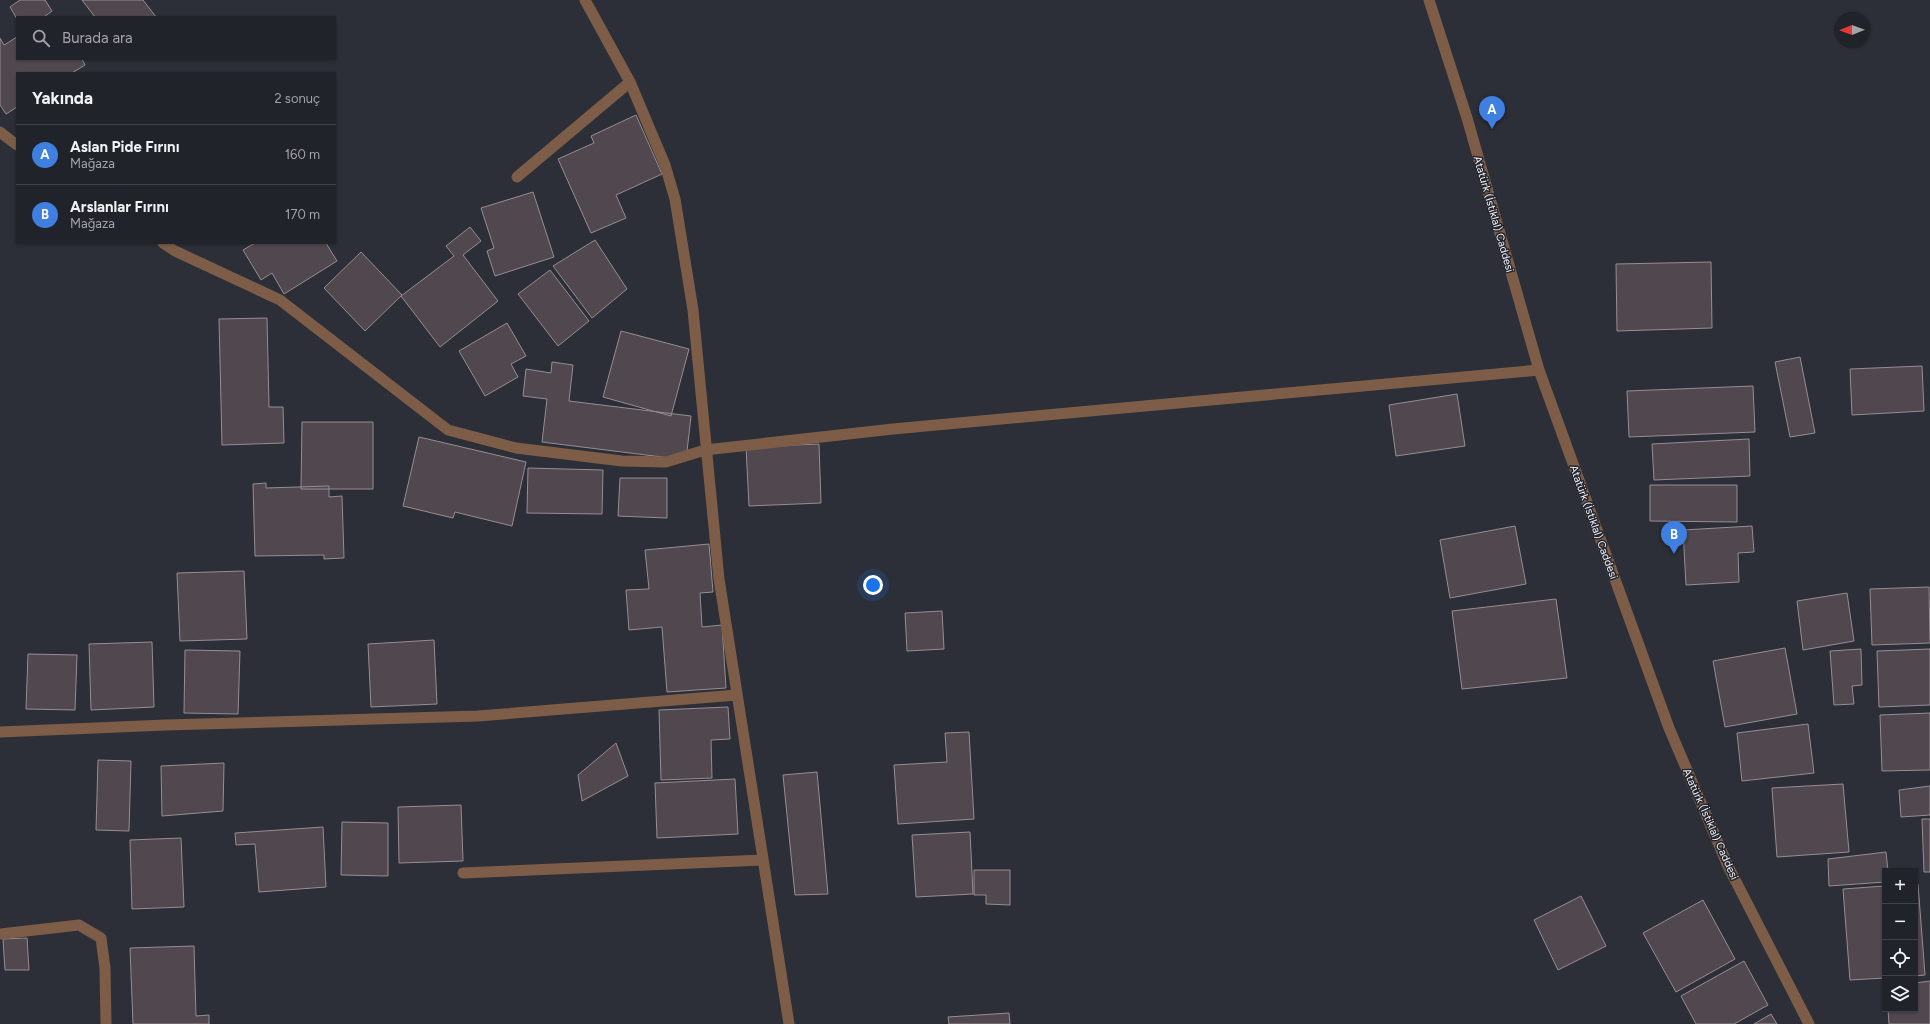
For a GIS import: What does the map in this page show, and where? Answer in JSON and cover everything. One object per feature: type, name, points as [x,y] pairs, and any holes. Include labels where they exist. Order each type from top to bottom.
[{"type":"street","points":[[585,0],[630,82],[665,165],[675,199],[693,310],[705,450],[719,579],[789,1024]]},
{"type":"street","name":"Atatürk (İstiklal) Caddesi","points":[[1429,0],[1467,118],[1539,370],[1669,728],[1728,866],[1809,1024]]},
{"type":"street","points":[[517,177],[630,82]]},
{"type":"street","points":[[0,132],[16,144]]},
{"type":"street","points":[[165,244],[176,251],[280,300],[448,430],[516,448],[622,461],[666,462],[705,450],[885,430],[1130,406],[1539,370]]},
{"type":"street","points":[[0,732],[173,725],[478,716],[737,695]]},
{"type":"street","points":[[463,873],[763,860]]},
{"type":"street","points":[[0,934],[79,926],[101,938],[105,968],[106,1024]]},
{"type":"building","points":[[20,0],[45,0],[52,11],[45,16],[16,16],[16,17],[10,7]]},
{"type":"building","points":[[82,0],[143,0],[155,16],[94,16]]},
{"type":"building","points":[[0,38],[4,45],[16,38],[16,60],[82,60],[85,65],[74,72],[16,72],[16,108],[6,114],[0,105]]},
{"type":"building","points":[[636,115],[662,174],[616,195],[626,218],[591,233],[558,159],[594,143],[591,136]]},
{"type":"building","points":[[533,192],[554,257],[495,276],[487,251],[494,248],[481,208]]},
{"type":"building","points":[[470,227],[481,241],[463,255],[498,301],[440,347],[401,296],[454,256],[446,246]]},
{"type":"building","points":[[595,240],[627,289],[592,318],[553,266]]},
{"type":"building","points":[[253,244],[327,244],[337,261],[284,294],[272,273],[261,280],[243,250]]},
{"type":"building","points":[[361,252],[402,295],[365,331],[324,288]]},
{"type":"building","points":[[1711,262],[1712,328],[1617,331],[1616,264]]},
{"type":"building","points":[[550,270],[589,321],[558,346],[518,294]]},
{"type":"building","points":[[267,318],[269,407],[283,407],[284,443],[222,445],[219,319]]},
{"type":"building","points":[[507,323],[526,356],[511,364],[518,377],[485,396],[459,351]]},
{"type":"building","points":[[621,331],[689,349],[671,416],[603,397]]},
{"type":"building","points":[[1800,357],[1815,433],[1790,437],[1775,362]]},
{"type":"building","points":[[552,362],[573,365],[569,401],[691,416],[686,460],[542,442],[547,399],[523,396],[526,369],[551,373]]},
{"type":"building","points":[[1922,366],[1924,411],[1852,415],[1850,369]]},
{"type":"building","points":[[1753,386],[1755,432],[1629,437],[1627,391]]},
{"type":"building","points":[[1457,394],[1465,446],[1396,456],[1389,405]]},
{"type":"building","points":[[302,422],[373,422],[373,489],[301,489]]},
{"type":"building","points":[[419,437],[526,462],[512,526],[455,512],[453,518],[403,506]]},
{"type":"building","points":[[1749,439],[1750,476],[1654,480],[1652,444]]},
{"type":"building","points":[[819,444],[821,503],[749,506],[746,447]]},
{"type":"building","points":[[528,468],[603,470],[602,514],[527,513]]},
{"type":"building","points":[[620,478],[667,478],[667,518],[618,516]]},
{"type":"building","points":[[266,483],[266,488],[329,486],[329,497],[342,496],[344,558],[324,559],[324,555],[255,556],[253,484]]},
{"type":"building","points":[[1650,485],[1737,485],[1737,522],[1650,521]]},
{"type":"building","points":[[1515,526],[1526,584],[1450,598],[1440,540]]},
{"type":"building","points":[[1752,526],[1754,552],[1738,553],[1739,582],[1686,585],[1683,530]]},
{"type":"building","points":[[709,544],[713,592],[700,593],[702,627],[722,625],[726,688],[667,692],[662,627],[629,630],[626,590],[649,589],[645,550]]},
{"type":"building","points":[[244,571],[247,639],[180,641],[177,573]]},
{"type":"building","points":[[1929,587],[1930,643],[1872,645],[1870,589]]},
{"type":"building","points":[[1847,593],[1854,641],[1803,650],[1797,601]]},
{"type":"building","points":[[1556,599],[1567,678],[1462,689],[1452,611]]},
{"type":"building","points":[[942,611],[944,649],[907,651],[905,613]]},
{"type":"building","points":[[434,640],[437,704],[371,707],[368,644]]},
{"type":"building","points":[[152,642],[154,707],[91,710],[89,644]]},
{"type":"building","points":[[1785,648],[1797,714],[1725,727],[1713,661]]},
{"type":"building","points":[[1861,649],[1862,685],[1852,686],[1854,704],[1834,705],[1830,651]]},
{"type":"building","points":[[1930,649],[1930,705],[1879,707],[1877,651]]},
{"type":"building","points":[[185,650],[240,651],[238,714],[184,713]]},
{"type":"building","points":[[28,654],[77,655],[75,710],[26,709]]},
{"type":"building","points":[[728,707],[730,739],[711,740],[712,778],[661,780],[659,710]]},
{"type":"building","points":[[1930,713],[1930,770],[1882,771],[1880,715]]},
{"type":"building","points":[[1808,724],[1814,773],[1742,781],[1737,733]]},
{"type":"building","points":[[969,732],[974,819],[898,824],[894,765],[947,762],[945,733]]},
{"type":"building","points":[[616,743],[628,776],[582,801],[578,775]]},
{"type":"building","points":[[98,760],[131,761],[129,831],[96,830]]},
{"type":"building","points":[[224,763],[223,811],[162,816],[161,766]]},
{"type":"building","points":[[817,772],[828,894],[795,895],[783,775]]},
{"type":"building","points":[[735,779],[738,834],[657,838],[655,783]]},
{"type":"building","points":[[1843,784],[1849,852],[1777,857],[1772,788]]},
{"type":"building","points":[[1930,786],[1930,815],[1901,817],[1899,790]]},
{"type":"building","points":[[461,805],[463,861],[399,863],[398,807]]},
{"type":"building","points":[[1922,819],[1930,819],[1930,872],[1924,872]]},
{"type":"building","points":[[342,822],[388,823],[388,876],[341,875]]},
{"type":"building","points":[[323,827],[326,887],[259,892],[255,844],[236,845],[235,833]]},
{"type":"building","points":[[970,832],[973,894],[916,897],[912,835]]},
{"type":"building","points":[[181,838],[184,907],[132,909],[130,840]]},
{"type":"building","points":[[1886,852],[1888,868],[1882,868],[1882,882],[1829,886],[1828,859]]},
{"type":"building","points":[[974,870],[1010,870],[1010,905],[986,904],[986,895],[974,895]]},
{"type":"building","points":[[1918,884],[1925,975],[1918,976]]},
{"type":"building","points":[[1882,886],[1882,978],[1850,980],[1843,889]]},
{"type":"building","points":[[1581,896],[1606,946],[1558,970],[1534,920]]},
{"type":"building","points":[[1703,900],[1735,959],[1676,992],[1643,933]]},
{"type":"building","points":[[27,938],[29,970],[5,970],[3,939]]},
{"type":"building","points":[[194,946],[196,1016],[209,1015],[209,1024],[133,1024],[130,948]]},
{"type":"building","points":[[1744,961],[1768,1005],[1734,1024],[1696,1024],[1681,996]]},
{"type":"building","points":[[1930,981],[1930,1024],[1889,1024],[1888,1012],[1918,1012],[1918,983]]},
{"type":"building","points":[[1009,1013],[1010,1024],[949,1024],[948,1017]]},
{"type":"building","points":[[1771,1014],[1777,1024],[1754,1024]]},
{"type":"place","name":"Aslan Pide Fırını","points":[[1492,129]]},
{"type":"place","name":"Arslanlar Fırını","points":[[1674,554]]}]
